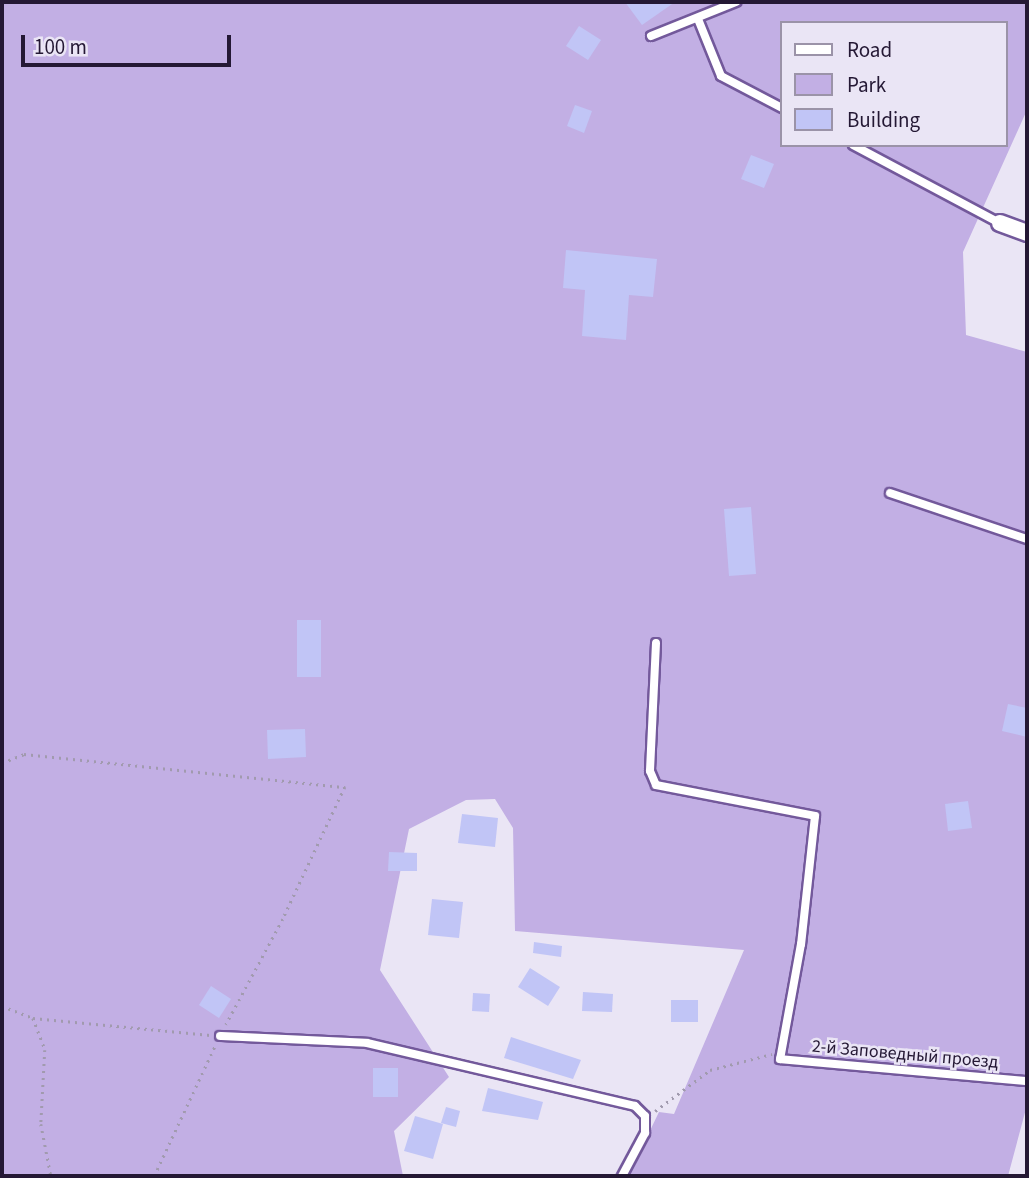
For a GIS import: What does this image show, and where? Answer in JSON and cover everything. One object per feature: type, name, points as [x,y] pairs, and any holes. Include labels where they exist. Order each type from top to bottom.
[{"type":"street","points":[[1000,223],[1027,233]]},
{"type":"lane","points":[[651,36],[736,2]]},
{"type":"lane","points":[[698,19],[721,76],[780,107]]},
{"type":"lane","points":[[857,147],[1000,223]]},
{"type":"lane","points":[[890,493],[1027,539]]},
{"type":"lane","points":[[656,643],[650,771],[656,785],[815,816],[801,944],[780,1059]]},
{"type":"lane","points":[[220,1036],[366,1043],[635,1106],[645,1116],[645,1133],[622,1176]]},
{"type":"lane","name":"2-й Заповедный проезд","points":[[780,1059],[1027,1081]]},
{"type":"path","points":[[2,763],[24,754],[345,787],[283,919],[220,1036],[155,1176]]},
{"type":"path","points":[[2,1006],[33,1018],[220,1036]]},
{"type":"path","points":[[33,1018],[45,1050],[41,1124],[51,1176]]},
{"type":"path","points":[[645,1116],[710,1070],[773,1054],[780,1059]]},
{"type":"green space","points":[[2,2],[1027,2],[1027,110],[963,252],[966,335],[1027,352],[1027,1105],[1008,1176],[628,1176],[659,1112],[674,1114],[744,950],[515,931],[513,828],[495,799],[466,800],[409,829],[380,970],[449,1077],[394,1131],[403,1176],[2,1176]]},
{"type":"building","points":[[625,2],[675,2],[642,25]]},
{"type":"building","points":[[579,26],[601,40],[588,60],[566,46]]},
{"type":"building","points":[[575,105],[592,111],[584,133],[567,126]]},
{"type":"building","points":[[751,155],[774,164],[764,188],[741,179]]},
{"type":"building","points":[[566,250],[657,259],[653,297],[629,295],[626,340],[582,336],[585,290],[563,288]]},
{"type":"building","points":[[751,507],[756,574],[729,576],[724,509]]},
{"type":"building","points":[[297,620],[321,620],[321,677],[297,677]]},
{"type":"building","points":[[1008,704],[1027,708],[1027,737],[1002,731]]},
{"type":"building","points":[[305,729],[306,757],[268,759],[267,730]]},
{"type":"building","points":[[968,801],[972,828],[948,831],[945,804]]},
{"type":"building","points":[[462,814],[498,818],[495,847],[458,843]]},
{"type":"building","points":[[389,852],[417,853],[417,871],[388,871]]},
{"type":"building","points":[[432,899],[463,902],[459,938],[428,935]]},
{"type":"building","points":[[534,942],[562,946],[561,957],[533,953]]},
{"type":"building","points":[[530,968],[560,987],[548,1006],[518,987]]},
{"type":"building","points":[[211,986],[231,999],[219,1018],[199,1005]]},
{"type":"building","points":[[583,992],[613,994],[612,1012],[582,1011]]},
{"type":"building","points":[[473,993],[490,994],[489,1012],[472,1011]]},
{"type":"building","points":[[671,1000],[698,1000],[698,1022],[671,1022]]},
{"type":"building","points":[[511,1037],[581,1060],[573,1079],[504,1058]]},
{"type":"building","points":[[373,1068],[398,1068],[398,1097],[373,1097]]},
{"type":"building","points":[[488,1088],[543,1102],[538,1120],[482,1111]]},
{"type":"building","points":[[446,1107],[460,1111],[456,1127],[441,1123]]},
{"type":"building","points":[[415,1116],[443,1124],[433,1159],[404,1151]]}]
